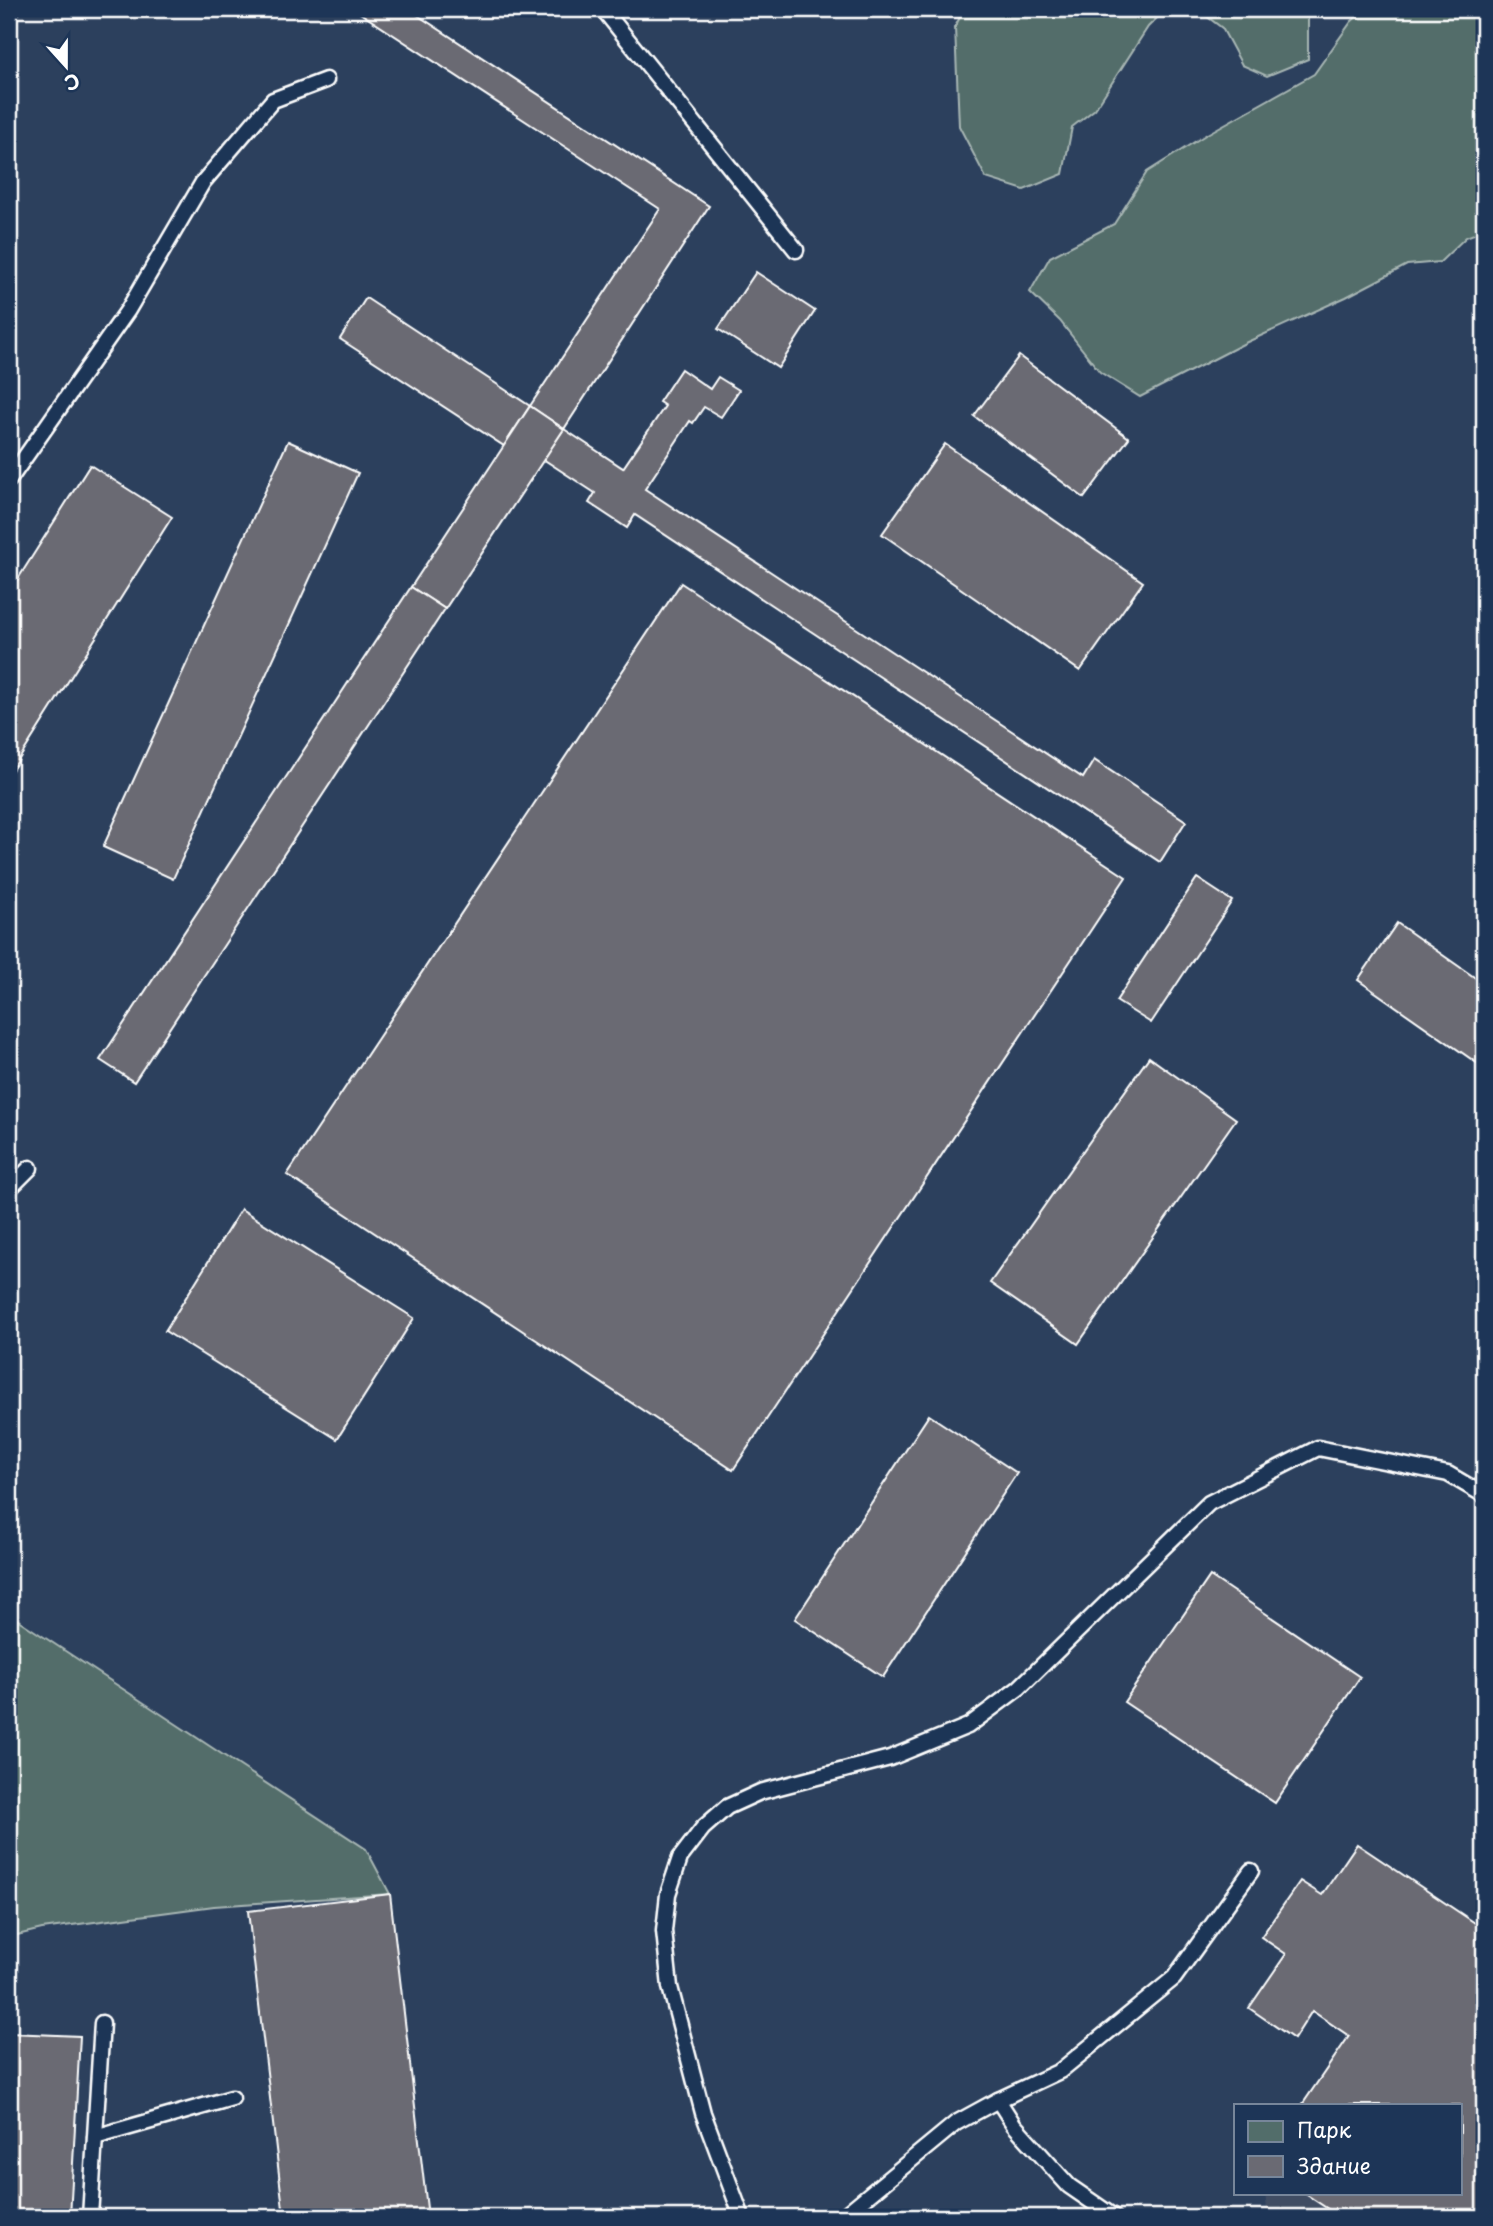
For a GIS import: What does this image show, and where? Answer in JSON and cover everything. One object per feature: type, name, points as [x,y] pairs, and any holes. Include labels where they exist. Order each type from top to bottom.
[{"type":"lane","points":[[603,9],[796,250]]},
{"type":"lane","points":[[9,480],[128,310],[203,182],[273,100],[326,80]]},
{"type":"lane","points":[[9,1189],[30,1168]]},
{"type":"lane","points":[[743,2217],[703,2113],[670,1987],[664,1931],[668,1894],[680,1858],[703,1828],[727,1807],[760,1792],[890,1758],[968,1726],[1019,1688],[1209,1503],[1318,1448],[1448,1474],[1484,1495]]},
{"type":"lane","points":[[842,2217],[956,2123],[1060,2071],[1174,1978],[1251,1871]]},
{"type":"lane","points":[[90,2217],[102,2023]]},
{"type":"lane","points":[[95,2137],[232,2098]]},
{"type":"lane","points":[[998,2100],[1014,2125],[1069,2186],[1114,2217]]},
{"type":"shaded area","points":[[1265,2194],[1306,2194],[1340,2217],[1268,2217]]},
{"type":"green space","points":[[964,9],[1166,9],[1148,27],[1095,109],[1072,127],[1063,174],[1024,190],[986,178],[959,126],[955,27]]},
{"type":"green space","points":[[1197,9],[1308,9],[1308,59],[1267,76],[1242,65],[1222,28]]},
{"type":"green space","points":[[1365,9],[1484,9],[1484,230],[1466,237],[1440,262],[1407,265],[1140,397],[1100,372],[1060,321],[1030,292],[1050,257],[1114,224],[1147,172],[1207,134],[1314,74],[1351,22]]},
{"type":"green space","points":[[9,1614],[366,1849],[390,1894],[214,1906],[42,1929],[9,1937]]},
{"type":"building","points":[[9,9],[22,9],[9,29]]},
{"type":"building","points":[[354,9],[408,9],[709,206],[564,429],[530,406],[660,209]]},
{"type":"building","points":[[756,272],[815,311],[778,368],[718,329]]},
{"type":"building","points":[[366,298],[530,406],[504,446],[340,339]]},
{"type":"building","points":[[1019,356],[1129,438],[1084,498],[974,416]]},
{"type":"building","points":[[681,369],[710,389],[718,377],[739,390],[721,417],[704,407],[693,423],[690,421],[645,489],[1083,778],[1094,760],[1186,821],[1160,862],[635,515],[627,528],[589,503],[595,493],[543,459],[564,429],[623,468],[665,406],[659,402]]},
{"type":"building","points":[[530,406],[564,429],[445,609],[411,587]]},
{"type":"building","points":[[288,441],[358,473],[173,879],[103,847]]},
{"type":"building","points":[[945,444],[1143,582],[1080,671],[882,534]]},
{"type":"building","points":[[90,465],[172,517],[9,775],[9,593]]},
{"type":"building","points":[[681,583],[1126,877],[733,1470],[287,1175]]},
{"type":"building","points":[[411,587],[445,609],[134,1082],[100,1060]]},
{"type":"building","points":[[1197,878],[1232,901],[1151,1023],[1116,1001]]},
{"type":"building","points":[[1397,923],[1484,984],[1484,1068],[1358,980]]},
{"type":"building","points":[[1149,1057],[1236,1119],[1078,1344],[990,1283]]},
{"type":"building","points":[[241,1209],[414,1318],[337,1439],[165,1331]]},
{"type":"building","points":[[929,1415],[1017,1473],[883,1677],[795,1619]]},
{"type":"building","points":[[1210,1576],[1360,1677],[1275,1803],[1124,1702]]},
{"type":"building","points":[[1357,1844],[1484,1929],[1484,2217],[1340,2217],[1306,2194],[1462,2194],[1462,2104],[1303,2104],[1349,2036],[1312,2011],[1294,2039],[1249,2008],[1286,1954],[1261,1937],[1300,1881],[1322,1895]]},
{"type":"building","points":[[390,1894],[428,2217],[284,2217],[248,1911]]},
{"type":"building","points":[[9,2033],[80,2036],[70,2217],[9,2217]]}]
